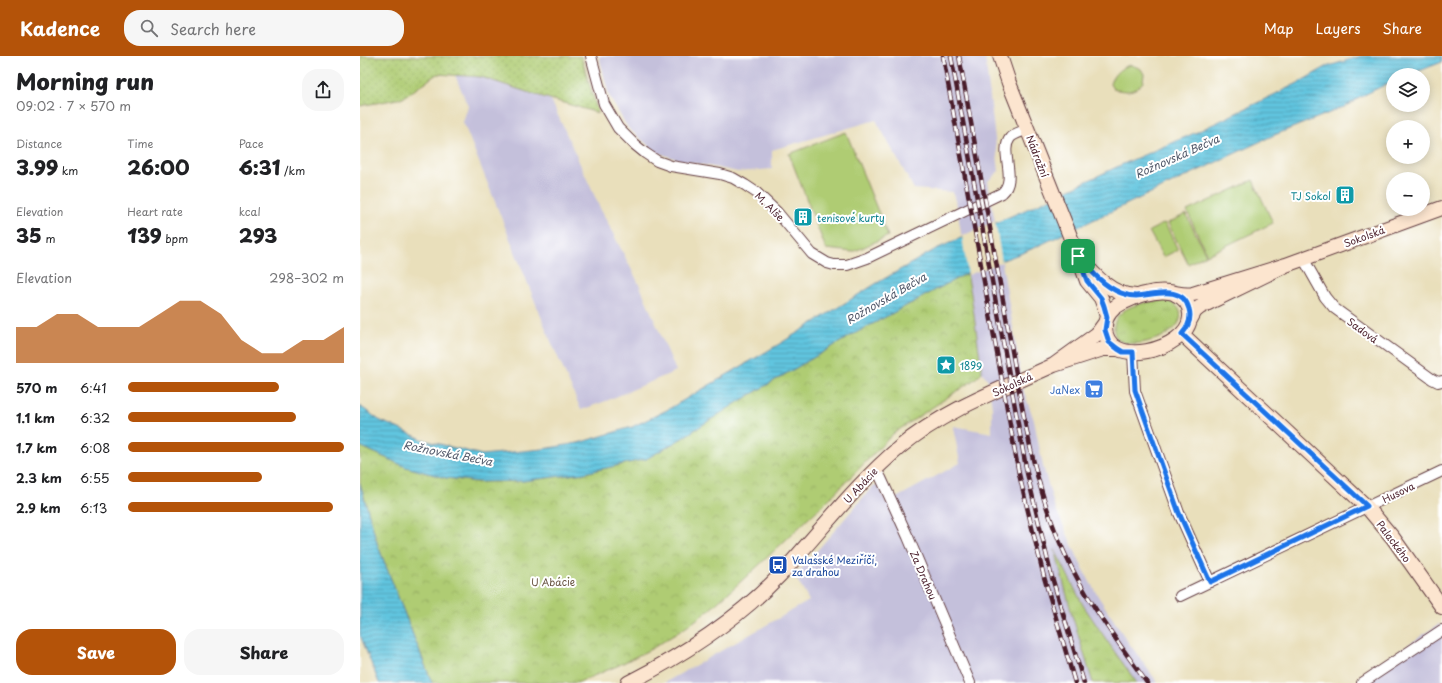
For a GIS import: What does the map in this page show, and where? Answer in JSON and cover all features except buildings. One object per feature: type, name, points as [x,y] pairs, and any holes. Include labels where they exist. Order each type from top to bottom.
[{"type":"main road","name":"Nádražní","points":[[1000,56],[1009,84],[1087,281],[1101,298],[1106,320]]},
{"type":"main road","name":"Sokolská","points":[[971,403],[1054,365],[1099,350],[1118,349],[1123,352],[1133,352],[1157,348],[1174,340],[1186,328],[1195,311],[1200,307],[1303,258],[1442,208]]},
{"type":"main road","name":"Nádražní","points":[[1076,252],[1097,277],[1110,288],[1134,296],[1141,295]]},
{"type":"main road","name":"Sokolská","points":[[1054,365],[1097,334],[1116,306],[1141,295],[1159,292],[1187,295],[1200,293],[1286,265]]},
{"type":"main road","points":[[1175,294],[1182,297],[1188,304],[1190,317],[1186,328]]},
{"type":"main road","points":[[1106,320],[1106,336],[1109,342],[1118,349]]},
{"type":"main road","name":"Palackého","points":[[1186,328],[1367,506],[1393,538],[1442,607]]},
{"type":"main road","name":"U Abácie","points":[[628,683],[658,668],[691,648],[750,602],[779,576],[875,468],[916,435],[946,416],[971,403]]},
{"type":"street","name":"M. Alše","points":[[590,56],[604,104],[618,128],[645,154],[664,164],[720,174],[733,178],[745,185],[757,193],[777,212],[812,254],[824,262],[834,265],[847,265],[867,258],[1002,193],[1008,184],[1009,141],[1015,134],[1027,129]]},
{"type":"street","name":"Sadová","points":[[1303,258],[1325,297],[1334,308],[1432,379],[1438,382],[1442,381]]},
{"type":"street","points":[[1133,352],[1135,390],[1179,513],[1210,582]]},
{"type":"street","name":"Za Drahou","points":[[875,468],[908,537],[970,683]]},
{"type":"street","name":"Husova","points":[[1180,596],[1442,470]]},
{"type":"street","points":[[1362,683],[1442,630]]},
{"type":"shaded area","points":[[599,56],[985,56],[999,171],[988,181],[1024,392],[1034,420],[1043,466],[1054,505],[1084,571],[1098,596],[1126,639],[1158,683],[1137,683],[1083,605],[1056,552],[1072,615],[1093,683],[664,683],[809,601],[795,576],[874,485],[879,486],[887,503],[960,463],[953,426],[992,433],[992,407],[988,380],[982,372],[956,200],[952,192],[914,189],[876,120],[772,150],[772,169],[738,172],[679,160],[656,152],[628,128],[609,96]]},
{"type":"shaded area","points":[[455,75],[481,77],[551,100],[601,210],[640,286],[676,371],[581,410],[550,339],[463,122],[468,106]]},
{"type":"shaded area","points":[[1439,624],[1442,629],[1442,683],[1367,683],[1362,676]]},
{"type":"green space","points":[[360,56],[581,56],[598,113],[481,77],[437,74],[403,98],[360,106]]},
{"type":"green space","points":[[1132,65],[1141,69],[1144,74],[1143,82],[1140,86],[1130,91],[1113,89],[1110,84],[1115,74],[1125,67]]},
{"type":"green space","points":[[846,132],[888,236],[853,252],[826,249],[789,154]]},
{"type":"green space","points":[[1253,180],[1273,223],[1207,255],[1187,211]]},
{"type":"green space","points":[[1186,214],[1206,255],[1188,264],[1168,223]]},
{"type":"green space","points":[[1165,223],[1178,250],[1163,257],[1149,231]]},
{"type":"green space","name":"U Abácie","points":[[967,273],[982,372],[975,379],[894,433],[828,500],[708,611],[685,628],[653,648],[617,666],[577,683],[432,683],[378,546],[360,483],[360,446],[406,467],[446,478],[479,482],[523,481],[584,473],[646,459],[679,440],[738,402],[852,335]]},
{"type":"green space","points":[[1163,300],[1175,305],[1179,309],[1180,313],[1179,323],[1170,332],[1156,339],[1136,344],[1123,342],[1116,337],[1114,333],[1114,324],[1122,312],[1139,304]]},
{"type":"green space","points":[[1055,550],[1083,605],[1137,683],[1093,683],[1072,615]]},
{"type":"water","name":"Rožnovská Bečva","points":[[1361,56],[1442,56],[1442,62],[1427,68],[1386,68],[1386,84],[1344,107],[1272,136],[1025,252],[967,273],[852,335],[738,402],[679,440],[646,459],[584,473],[523,481],[479,482],[446,478],[406,467],[360,446],[360,406],[379,420],[424,440],[482,455],[543,449],[578,443],[632,427],[667,410],[936,249],[1197,132],[1296,84],[1326,67]]},
{"type":"water","points":[[360,483],[378,546],[432,683],[379,683],[360,635]]},
{"type":"pier","points":[[995,221],[1002,262],[968,275],[962,236]]},
{"type":"railway","points":[[943,56],[1019,474],[1044,577],[1075,683]]},
{"type":"railway","points":[[951,56],[1027,473],[1051,574],[1084,683]]},
{"type":"railway","points":[[959,56],[1023,415],[1044,500],[1073,571],[1103,620],[1147,683]]},
{"type":"place","name":"TJ Sokol","points":[[1345,195]]},
{"type":"place","name":"tenisové kurty","points":[[803,217]]},
{"type":"place","name":"1899","points":[[946,365]]},
{"type":"place","name":"JaNex","points":[[1094,389]]},
{"type":"place","name":"Valašské Meziříčí, za drahou","points":[[778,565]]},
{"type":"route","points":[[1078,256],[1103,283],[1116,291],[1134,296],[1169,292],[1182,297],[1188,304],[1190,310],[1189,322],[1182,334],[1367,506],[1210,582],[1179,513],[1135,390],[1133,352],[1123,352],[1109,342],[1105,330],[1107,317],[1104,306],[1101,298],[1087,281],[1078,256]]}]
